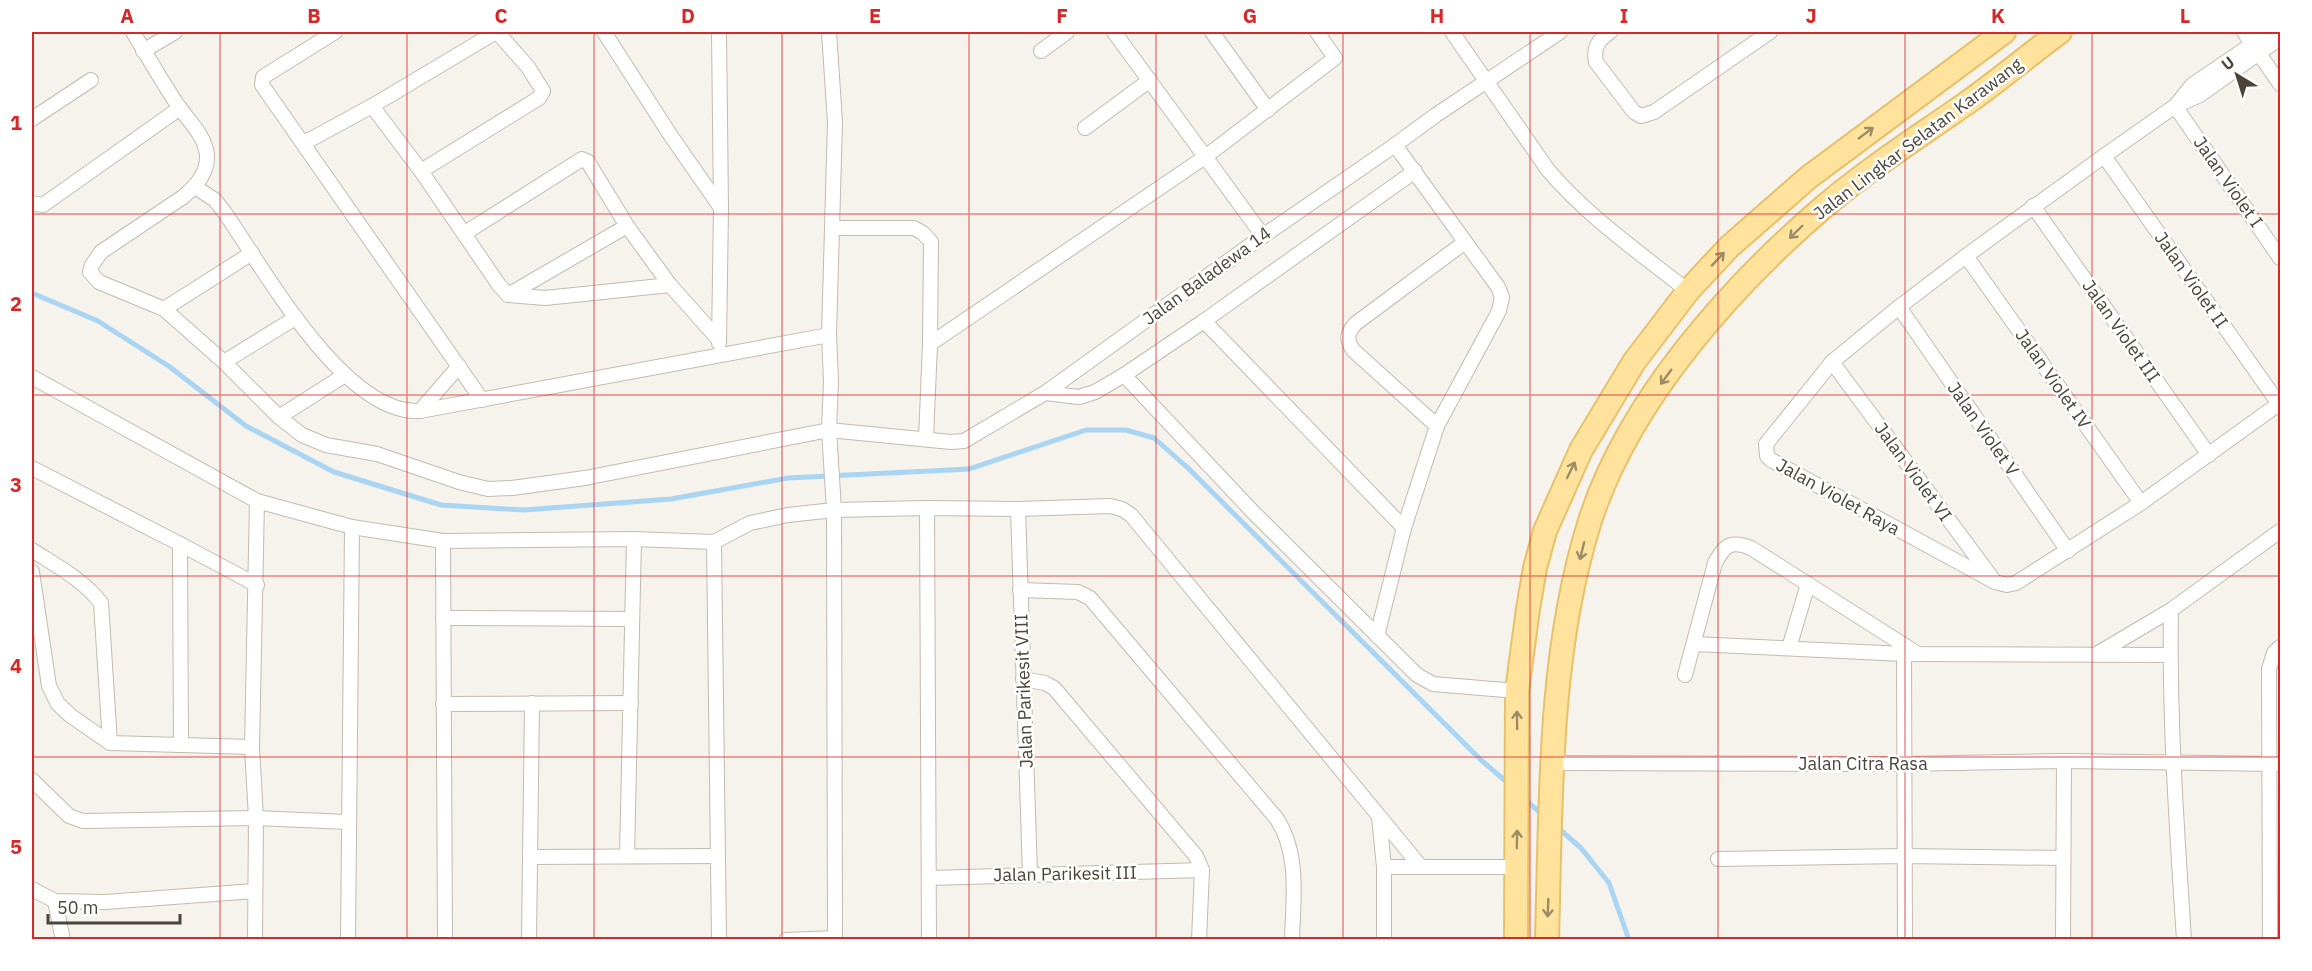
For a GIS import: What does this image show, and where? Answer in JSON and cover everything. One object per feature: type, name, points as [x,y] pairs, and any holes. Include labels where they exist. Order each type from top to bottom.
[{"type":"main road","name":"Jalan Lingkar Selatan Karawang","points":[[1516,939],[1517,691],[1535,567],[1545,531],[1581,450],[1634,362],[1688,291],[1752,226],[1794,189],[1869,131],[2004,32]]},
{"type":"main road","name":"Jalan Lingkar Selatan Karawang","points":[[1547,939],[1552,763],[1570,604],[1589,525],[1605,479],[1644,408],[1698,334],[1740,287],[1827,204],[1878,164],[1973,98],[2060,32]]},
{"type":"street","points":[[133,32],[180,108],[200,135],[207,154],[205,172],[195,187],[215,200],[295,318],[326,357],[345,375],[390,406],[407,412],[420,411],[482,400],[719,347],[829,335]]},
{"type":"street","points":[[143,51],[175,32]]},
{"type":"street","points":[[335,32],[263,77],[262,85],[482,400]]},
{"type":"street","points":[[304,143],[372,106],[497,32],[536,79],[543,91],[540,98],[420,171]]},
{"type":"street","points":[[604,32],[664,127],[721,208]]},
{"type":"street","points":[[719,32],[721,208],[719,347]]},
{"type":"street","points":[[786,939],[835,939],[834,510],[829,430],[831,381],[829,335],[835,122],[829,32]]},
{"type":"street","points":[[1041,51],[1067,32]]},
{"type":"street","points":[[1114,32],[1263,236]]},
{"type":"street","points":[[1212,32],[1268,110]]},
{"type":"street","points":[[930,344],[1205,157],[1335,58],[1317,32]]},
{"type":"street","points":[[1452,32],[1563,188],[1594,217],[1688,291]]},
{"type":"street","name":"Jalan Baladewa 14","points":[[195,187],[101,252],[90,272],[99,282],[164,309],[224,362],[279,417],[302,435],[326,445],[377,454],[459,482],[488,489],[585,478],[829,430],[964,441],[1045,393],[1486,79],[1560,32]]},
{"type":"street","points":[[1610,32],[1596,45],[1594,52],[1596,62],[1634,112],[1641,116],[1654,112],[1770,32]]},
{"type":"street","points":[[2252,43],[2270,32]]},
{"type":"street","points":[[2252,43],[2280,38]]},
{"type":"street","points":[[2252,43],[2280,84]]},
{"type":"street","name":"Jalan Violet Raya","points":[[1995,582],[1771,460],[1767,456],[1766,444],[1832,362],[1965,256],[2175,106],[2192,85],[2252,43]]},
{"type":"street","points":[[32,118],[91,80]]},
{"type":"street","points":[[1085,128],[1150,80]]},
{"type":"street","points":[[372,106],[508,295],[545,298],[670,285]]},
{"type":"street","name":"Jalan Violet I","points":[[2175,106],[2280,258]]},
{"type":"street","points":[[32,203],[43,205],[180,108]]},
{"type":"street","points":[[1377,636],[1404,528],[1437,426],[1502,304],[1498,287],[1395,145]]},
{"type":"street","name":"Jalan Violet II","points":[[2104,156],[2280,404]]},
{"type":"street","points":[[465,233],[582,159],[588,162],[627,226],[719,347]]},
{"type":"street","points":[[1045,393],[1079,397],[1095,392],[1124,375],[1415,171]]},
{"type":"street","name":"Jalan Violet III","points":[[2033,206],[2209,455]]},
{"type":"street","points":[[508,295],[627,226]]},
{"type":"street","points":[[833,228],[914,228],[923,233],[931,242],[926,439]]},
{"type":"street","points":[[1437,426],[1353,350],[1348,342],[1348,333],[1355,324],[1465,242]]},
{"type":"street","points":[[164,309],[252,253]]},
{"type":"street","name":"Jalan Violet IV","points":[[1965,256],[2141,503]]},
{"type":"street","name":"Jalan Violet V","points":[[1899,307],[2068,551]]},
{"type":"street","points":[[224,362],[295,318]]},
{"type":"street","points":[[1204,321],[1404,528]]},
{"type":"street","name":"Jalan Violet VI","points":[[1832,362],[1995,582]]},
{"type":"street","points":[[420,411],[459,366]]},
{"type":"street","points":[[279,417],[345,375]]},
{"type":"street","points":[[1124,375],[1252,512],[1424,681],[1433,684],[1517,691]]},
{"type":"street","points":[[32,377],[257,501],[352,527],[443,542],[634,539],[714,542],[750,523],[788,515],[834,510],[1110,506],[1122,509],[1131,515],[1421,867]]},
{"type":"street","points":[[1995,582],[2007,585],[2016,584],[2141,503],[2280,404]]},
{"type":"street","points":[[32,468],[257,585]]},
{"type":"street","points":[[255,939],[256,818],[252,747],[257,501]]},
{"type":"street","points":[[927,508],[929,939]]},
{"type":"street","name":"Jalan Parikesit VIII","points":[[1018,509],[1029,874]]},
{"type":"street","points":[[348,939],[352,527]]},
{"type":"street","points":[[2095,655],[2171,610],[2280,531]]},
{"type":"street","points":[[627,856],[634,539]]},
{"type":"street","points":[[443,542],[445,939]]},
{"type":"street","points":[[714,542],[719,939]]},
{"type":"street","points":[[180,543],[181,745]]},
{"type":"street","points":[[1685,675],[1715,563],[1721,552],[1731,544],[1751,548],[1911,654]]},
{"type":"street","points":[[32,550],[78,580],[95,594],[101,603],[110,743]]},
{"type":"street","points":[[32,573],[46,673],[58,704],[72,716],[110,743],[252,747]]},
{"type":"street","points":[[1789,648],[1808,584]]},
{"type":"street","points":[[1020,590],[1078,592],[1090,598],[1277,819],[1284,830],[1293,861],[1292,939]]},
{"type":"street","points":[[2171,610],[2170,655],[2174,762],[2184,939]]},
{"type":"street","points":[[443,618],[632,619]]},
{"type":"street","points":[[1694,644],[1911,654],[2170,655]]},
{"type":"street","points":[[2270,939],[2275,860],[2274,764],[2269,669],[2274,653],[2280,646]]},
{"type":"street","points":[[1905,939],[1903,764],[1911,654]]},
{"type":"street","points":[[1023,679],[1045,682],[1054,688],[1189,846],[1202,870],[1199,939]]},
{"type":"street","points":[[443,704],[631,703]]},
{"type":"street","points":[[529,939],[532,704]]},
{"type":"street","points":[[2063,939],[2064,761]]},
{"type":"street","name":"Jalan Citra Rasa","points":[[1552,763],[1903,764],[2064,761],[2274,764]]},
{"type":"street","points":[[32,780],[69,816],[83,821],[256,818],[348,822]]},
{"type":"street","points":[[1379,818],[1384,867],[1384,939]]},
{"type":"street","points":[[530,857],[718,856]]},
{"type":"street","points":[[1718,859],[1904,856],[2063,858]]},
{"type":"street","points":[[1384,867],[1517,867]]},
{"type":"street","name":"Jalan Parikesit III","points":[[929,878],[1202,870]]},
{"type":"street","points":[[32,890],[55,901],[105,902],[255,891]]},
{"type":"street","points":[[55,901],[63,939]]},
{"type":"waterway","points":[[32,293],[98,321],[170,367],[246,426],[334,472],[441,505],[524,510],[671,499],[788,478],[969,469],[1086,430],[1126,430],[1154,438],[1188,468],[1481,760],[1510,785]]},
{"type":"waterway","points":[[1523,798],[1543,815]]},
{"type":"waterway","points":[[1557,827],[1581,848],[1609,883],[1629,940]]}]
